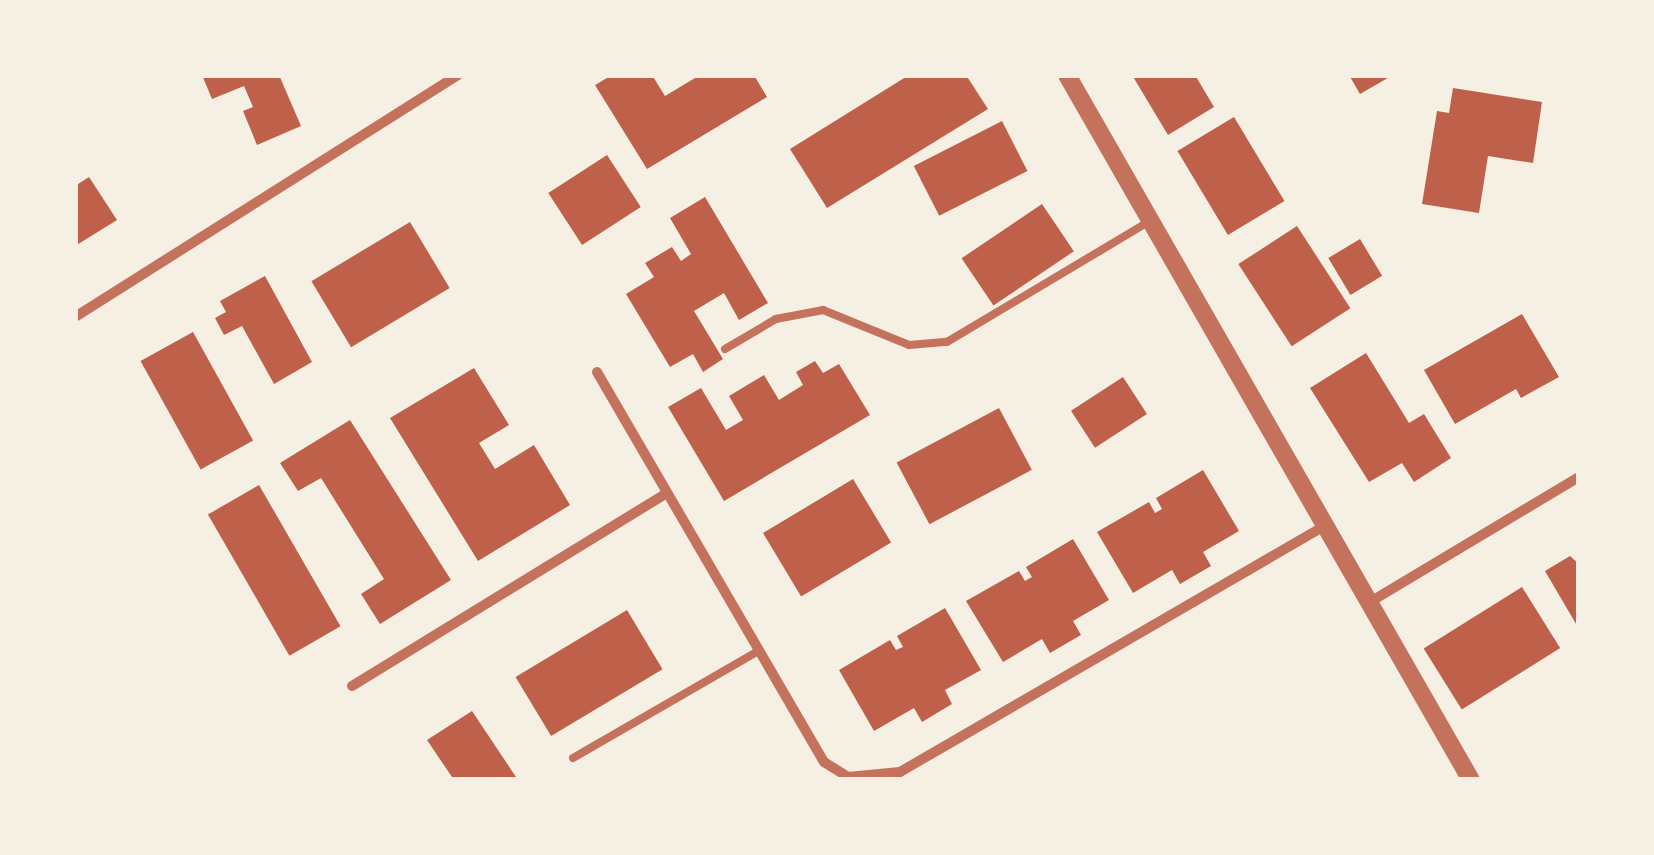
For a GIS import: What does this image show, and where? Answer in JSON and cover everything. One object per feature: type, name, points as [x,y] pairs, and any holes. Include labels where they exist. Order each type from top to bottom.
[{"type":"street","points":[[75,317],[458,75]]},
{"type":"street","points":[[1067,75],[1472,780]]},
{"type":"street","points":[[596,372],[832,771],[859,780],[885,777],[1326,525]]},
{"type":"street","points":[[1370,602],[1579,477]]},
{"type":"street","points":[[352,686],[666,493]]},
{"type":"lane","points":[[724,348],[776,319],[824,310],[909,345],[947,342],[1151,220]]},
{"type":"lane","points":[[573,758],[758,651]]},
{"type":"building","points":[[202,75],[279,75],[301,126],[257,145],[243,111],[253,107],[244,86],[212,99]]},
{"type":"building","points":[[612,75],[652,75],[665,96],[700,75],[754,75],[767,97],[647,169],[595,85]]},
{"type":"building","points":[[909,75],[966,75],[988,109],[827,208],[790,149]]},
{"type":"building","points":[[1132,75],[1195,75],[1214,107],[1168,135]]},
{"type":"building","points":[[1349,75],[1393,75],[1360,94]]},
{"type":"building","points":[[1453,88],[1542,102],[1533,163],[1488,156],[1479,213],[1422,204],[1437,111],[1449,113]]},
{"type":"building","points":[[1234,117],[1284,201],[1228,235],[1177,151]]},
{"type":"building","points":[[1002,121],[1027,171],[939,216],[914,166]]},
{"type":"building","points":[[607,155],[641,207],[582,245],[548,193]]},
{"type":"building","points":[[89,177],[117,220],[75,246],[75,186]]},
{"type":"building","points":[[705,197],[768,303],[739,320],[724,293],[694,311],[723,359],[703,372],[693,354],[670,367],[626,294],[654,277],[645,263],[672,247],[681,261],[691,254],[670,218]]},
{"type":"building","points":[[1042,204],[1074,251],[993,305],[962,258]]},
{"type":"building","points":[[410,222],[450,288],[351,347],[311,281]]},
{"type":"building","points":[[1297,226],[1350,308],[1292,346],[1238,264]]},
{"type":"building","points":[[1360,239],[1382,276],[1350,295],[1328,258]]},
{"type":"building","points":[[265,276],[312,362],[274,384],[242,326],[224,335],[215,318],[226,312],[220,301]]},
{"type":"building","points":[[1522,314],[1559,377],[1521,398],[1516,389],[1455,424],[1424,370]]},
{"type":"building","points":[[193,332],[253,440],[201,470],[141,361]]},
{"type":"building","points":[[1366,353],[1409,423],[1424,414],[1451,458],[1414,482],[1402,463],[1369,482],[1310,388]]},
{"type":"building","points":[[815,361],[823,373],[839,364],[870,415],[724,501],[668,407],[701,388],[726,430],[743,420],[729,396],[764,375],[779,400],[803,385],[796,372]]},
{"type":"building","points":[[474,368],[509,425],[479,443],[495,469],[534,445],[570,505],[478,561],[390,418]]},
{"type":"building","points":[[1123,377],[1147,414],[1095,448],[1071,411]]},
{"type":"building","points":[[999,408],[1032,470],[929,524],[897,462]]},
{"type":"building","points":[[350,420],[451,580],[380,624],[361,594],[384,579],[321,478],[298,491],[280,463]]},
{"type":"building","points":[[1203,470],[1239,531],[1203,552],[1211,566],[1180,584],[1172,570],[1133,593],[1097,532],[1149,502],[1155,513],[1162,509],[1156,498]]},
{"type":"building","points":[[853,479],[891,542],[801,597],[763,533]]},
{"type":"building","points":[[259,485],[340,626],[289,656],[208,514]]},
{"type":"building","points":[[1073,539],[1109,600],[1073,621],[1081,635],[1050,653],[1042,639],[1003,662],[966,601],[1019,571],[1025,581],[1032,577],[1026,567]]},
{"type":"building","points":[[1570,556],[1579,564],[1579,629],[1545,571]]},
{"type":"building","points":[[1522,587],[1560,648],[1462,710],[1424,648]]},
{"type":"building","points":[[945,608],[981,670],[945,690],[952,704],[922,722],[914,708],[874,731],[839,670],[890,640],[896,650],[903,647],[897,636]]},
{"type":"building","points":[[627,610],[663,669],[551,736],[516,677]]},
{"type":"building","points":[[472,711],[518,780],[454,780],[427,740]]}]
